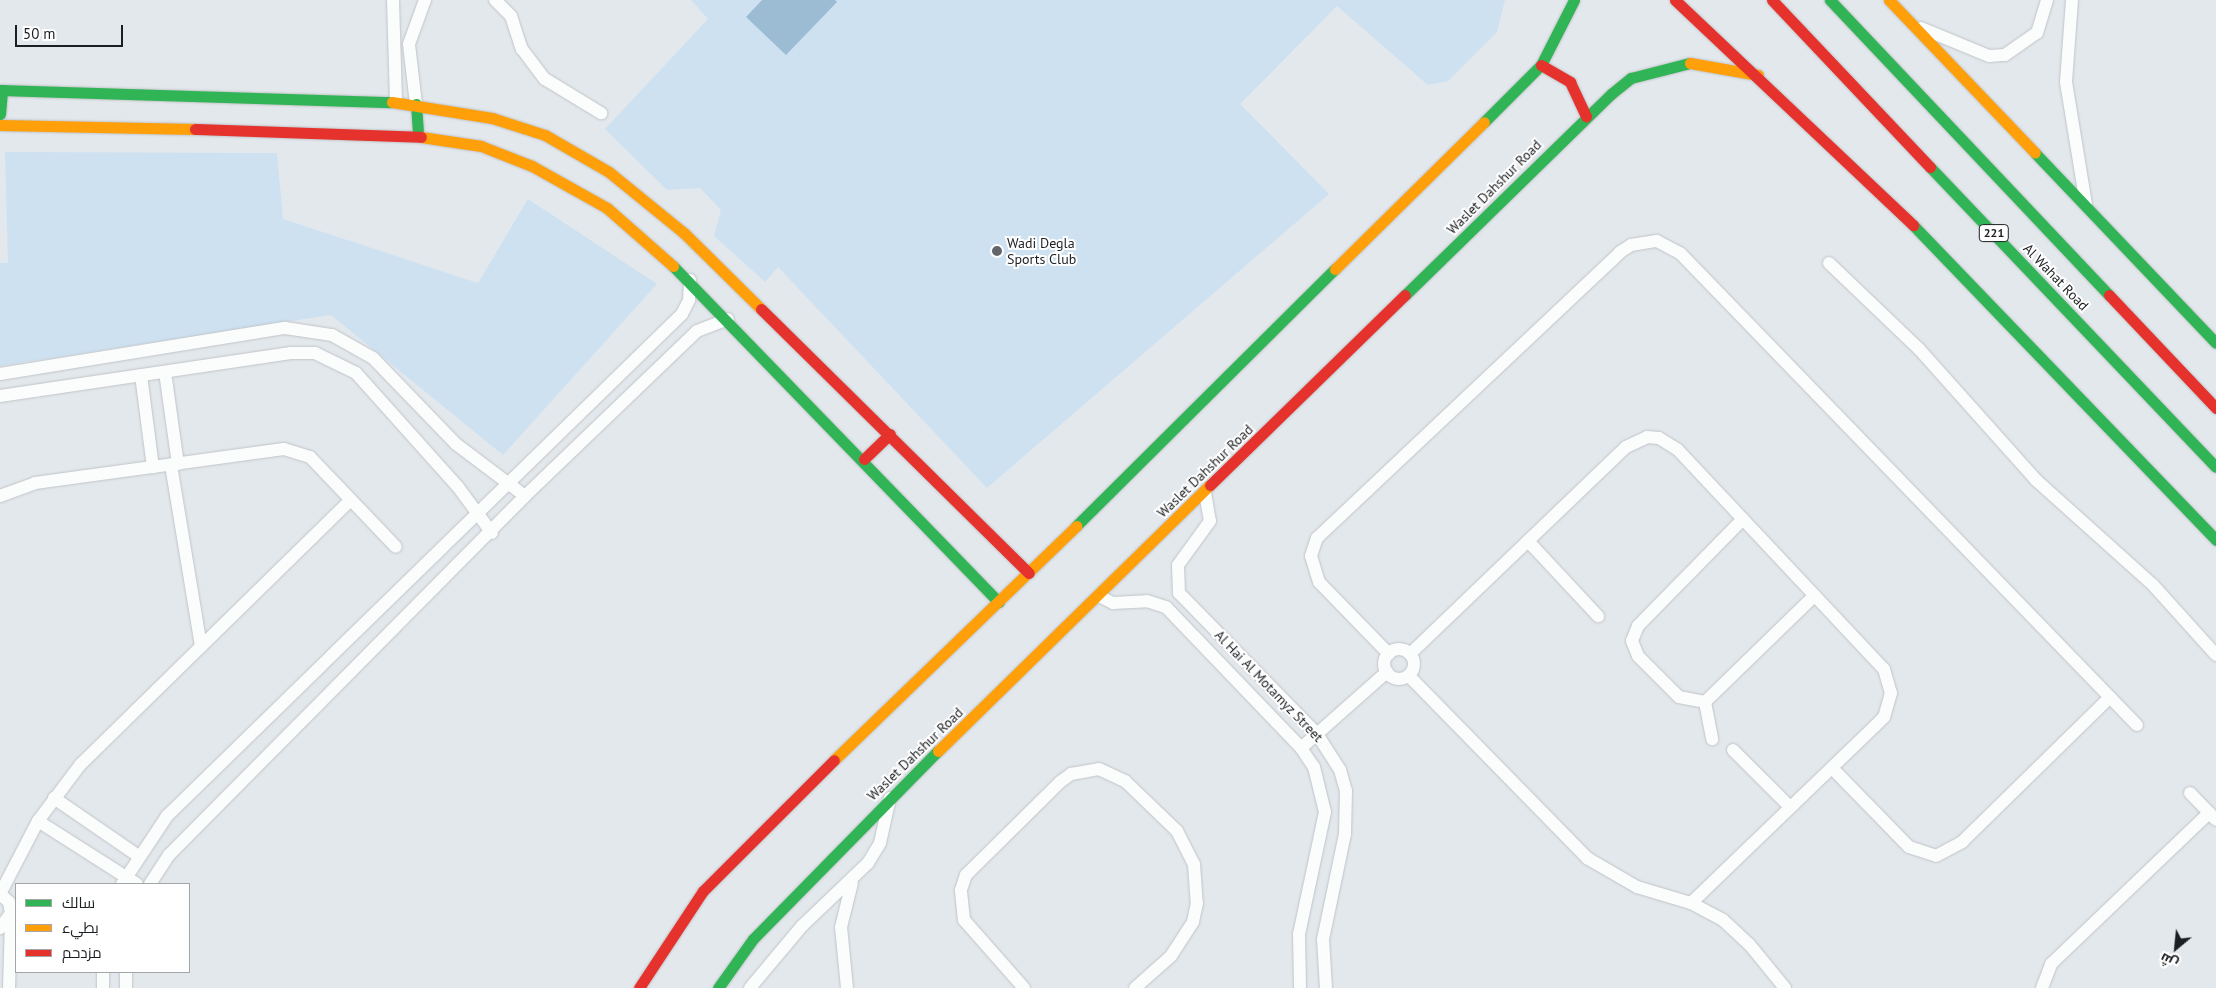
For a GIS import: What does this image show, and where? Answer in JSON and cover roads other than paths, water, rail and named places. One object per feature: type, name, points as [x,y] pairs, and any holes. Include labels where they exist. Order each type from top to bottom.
[{"type":"main road","points":[[639,988],[703,891],[1000,602],[1541,65],[1574,0]]},
{"type":"main road","points":[[1675,0],[1758,75],[1884,195],[2216,540]]},
{"type":"main road","name":"Al Wahat Road","points":[[1772,0],[2216,467]]},
{"type":"main road","name":"Al Wahat Road","points":[[1830,0],[2216,408]]},
{"type":"main road","points":[[1889,0],[2216,343]]},
{"type":"main road","name":"Waslet Dahshur Road","points":[[718,988],[753,939],[890,798],[1205,493],[1586,117],[1631,78],[1661,67],[1696,62],[1758,75]]},
{"type":"main road","points":[[1541,65],[1570,82],[1586,117]]},
{"type":"main road","points":[[0,114],[1,90],[396,102],[416,104],[529,129],[609,172],[684,233],[1029,573]]},
{"type":"main road","points":[[396,102],[398,125]]},
{"type":"main road","points":[[416,104],[418,135]]},
{"type":"main road","points":[[0,125],[398,125],[418,135],[500,152],[562,181],[633,228],[690,280],[1000,602]]},
{"type":"main road","points":[[864,459],[890,434]]},
{"type":"street","points":[[393,0],[396,102]]},
{"type":"street","points":[[416,104],[409,44],[425,0]]},
{"type":"street","points":[[1911,24],[1989,56],[2005,55],[2037,34],[2047,0]]},
{"type":"street","points":[[2072,0],[2066,82],[2086,207]]},
{"type":"street","points":[[499,1],[522,49],[545,79],[600,113]]},
{"type":"street","points":[[1389,654],[1319,582],[1311,556],[1317,538],[1620,252],[1631,244],[1657,241],[1680,253],[2137,725]]},
{"type":"street","points":[[1829,263],[1919,349],[2036,480],[2153,585],[2216,655]]},
{"type":"street","points":[[38,821],[123,881],[138,855],[167,816],[682,314],[689,300],[690,280]]},
{"type":"street","points":[[151,883],[169,855],[492,533],[525,496],[698,331],[728,319]]},
{"type":"street","points":[[0,374],[285,328],[309,329],[339,338],[373,358],[456,444],[509,481],[525,496]]},
{"type":"street","points":[[0,396],[291,353],[337,360],[356,373],[421,444],[475,515],[492,533]]},
{"type":"street","points":[[165,372],[175,464],[200,647]]},
{"type":"street","points":[[141,375],[153,467]]},
{"type":"street","points":[[1410,654],[1620,451],[1647,438],[1658,438],[1678,450],[1884,669],[1891,693],[1884,716],[1692,903]]},
{"type":"street","points":[[0,496],[35,483],[293,450],[310,457],[396,547]]},
{"type":"street","points":[[1099,596],[1112,603],[1147,601],[1166,607],[1179,593],[1178,565],[1210,521],[1205,493]]},
{"type":"street","points":[[9,988],[11,919],[8,902],[0,894],[38,821],[54,798],[90,755],[351,500]]},
{"type":"street","points":[[1705,702],[1679,697],[1638,656],[1634,633],[1743,519]]},
{"type":"street","points":[[1528,541],[1598,616]]},
{"type":"street","name":"Al Hai Al Motamyz Street","points":[[1179,593],[1317,734],[1337,764],[1346,791],[1348,812],[1338,869],[1322,939],[1326,988]]},
{"type":"street","points":[[1705,702],[1815,595]]},
{"type":"street","name":"Al Hai Al Motamyz Street","points":[[1166,607],[1301,748],[1314,767],[1325,812],[1299,934],[1300,988]]},
{"type":"street","points":[[1389,654],[1399,650],[1410,654],[1414,663],[1409,676]]},
{"type":"street","points":[[1301,748],[1387,672],[1389,654]]},
{"type":"street","points":[[1387,672],[1397,679],[1409,676]]},
{"type":"street","points":[[1409,676],[1587,858],[1637,887],[1692,903],[1723,920],[1749,944],[1785,988]]},
{"type":"street","points":[[1832,768],[1909,847],[1936,856],[1962,842],[2110,697]]},
{"type":"street","points":[[1705,702],[1712,739]]},
{"type":"street","points":[[1733,750],[1790,807]]},
{"type":"street","points":[[1024,988],[964,920],[961,890],[966,875],[1060,782],[1071,774],[1099,769],[1125,781],[1177,831],[1194,864],[1197,903],[1190,928],[1171,956],[1135,988]]},
{"type":"street","points":[[2042,988],[2051,964],[2212,816],[2190,793]]},
{"type":"street","points":[[54,798],[138,855]]},
{"type":"street","points":[[750,988],[802,926],[853,881],[880,843],[890,798]]},
{"type":"street","points":[[1315,866],[1338,869]]},
{"type":"street","points":[[847,988],[840,927],[853,881]]},
{"type":"street","points":[[0,928],[11,919]]},
{"type":"street","points":[[103,973],[103,988]]},
{"type":"street","points":[[126,973],[126,988]]},
{"type":"place","name":"Wadi Degla Sports Club","points":[[997,251]]}]
